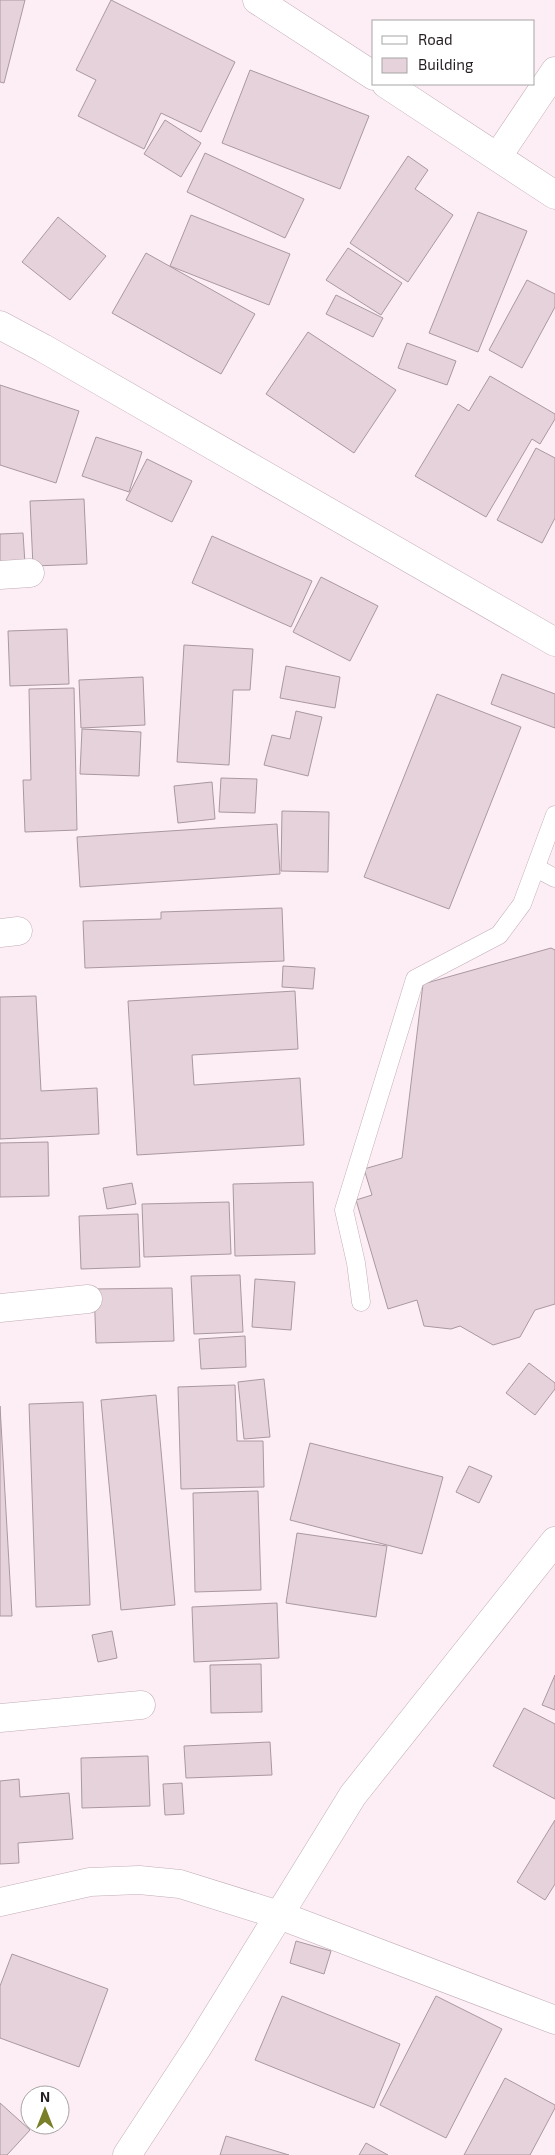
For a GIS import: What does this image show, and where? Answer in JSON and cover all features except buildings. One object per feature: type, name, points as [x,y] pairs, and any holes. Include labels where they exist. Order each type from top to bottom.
[{"type":"street","points":[[257,0],[372,75]]},
{"type":"street","points":[[498,156],[555,71]]},
{"type":"street","points":[[388,85],[555,195]]},
{"type":"street","points":[[0,325],[555,642]]},
{"type":"street","points":[[0,575],[30,573]]},
{"type":"street","points":[[0,1308],[88,1299]]},
{"type":"street","points":[[127,2155],[199,2045],[353,1795],[551,1554]]},
{"type":"street","points":[[0,1718],[141,1704]]},
{"type":"street","points":[[0,1902],[90,1882],[139,1880],[180,1884],[279,1915],[555,2020]]},
{"type":"lane","points":[[361,1302],[356,1263],[344,1210],[415,980],[499,935],[522,904],[555,815]]},
{"type":"lane","points":[[536,868],[555,878]]}]
